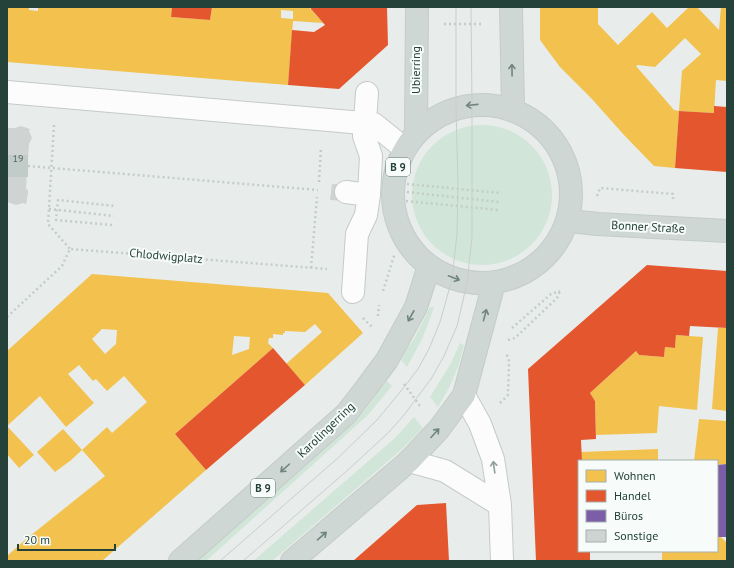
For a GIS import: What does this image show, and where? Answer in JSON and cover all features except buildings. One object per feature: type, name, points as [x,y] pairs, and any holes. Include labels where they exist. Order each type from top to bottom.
[{"type":"main road","name":"Ubierring","points":[[410,141],[417,7]]},
{"type":"main road","points":[[511,7],[513,109]]},
{"type":"main road","name":"B 9","points":[[472,104],[493,104],[513,109],[543,126],[564,153],[573,186],[569,221],[545,259],[525,273],[494,283],[467,283],[452,279],[429,266],[410,248],[398,225],[393,199],[395,173],[410,141],[434,118],[456,108],[472,104]]},
{"type":"main road","name":"Bonner Straße","points":[[569,221],[727,231]]},
{"type":"main road","name":"Karolingerring","points":[[180,561],[346,414],[387,360],[416,307],[429,266]]},
{"type":"main road","points":[[292,561],[409,461],[439,429],[464,395],[494,283]]},
{"type":"street","points":[[7,92],[374,124],[410,141]]},
{"type":"street","points":[[354,282],[357,234],[366,215],[379,197],[371,156],[364,136],[367,93]]},
{"type":"street","points":[[346,192],[379,197]]},
{"type":"street","points":[[464,395],[480,424],[493,459],[500,505],[502,561]]},
{"type":"street","points":[[409,461],[445,471],[500,505]]},
{"type":"path","points":[[441,24],[486,24]]},
{"type":"path","points":[[7,317],[62,266],[70,249],[48,224],[55,96]]},
{"type":"path","points":[[318,182],[323,120]]},
{"type":"path","points":[[28,166],[318,190],[312,268]]},
{"type":"path","points":[[391,182],[500,193]]},
{"type":"path","points":[[597,196],[600,188],[673,194]]},
{"type":"path","points":[[390,190],[499,202]]},
{"type":"path","points":[[379,197],[498,210]]},
{"type":"path","points":[[112,225],[56,220],[58,200],[115,206]]},
{"type":"path","points":[[49,209],[114,216]]},
{"type":"path","name":"Chlodwigplatz","points":[[70,249],[312,268],[354,282]]},
{"type":"path","points":[[381,296],[395,253]]},
{"type":"path","points":[[511,328],[550,294],[560,291],[557,298],[515,338]]},
{"type":"path","points":[[505,341],[506,337]]},
{"type":"path","points":[[480,424],[508,395],[509,361],[505,351]]},
{"type":"green space","points":[[489,125],[509,130],[521,136],[532,145],[541,156],[547,168],[551,181],[551,209],[547,222],[541,234],[532,245],[521,254],[509,260],[496,264],[475,265],[455,260],[443,254],[432,245],[423,234],[413,209],[412,188],[417,168],[423,156],[432,145],[443,136],[468,126]]},
{"type":"green space","points":[[430,307],[434,307],[427,327],[407,367],[401,360],[407,348],[414,339]]},
{"type":"green space","points":[[460,343],[464,345],[458,367],[449,388],[438,407],[430,397],[451,363]]},
{"type":"green space","points":[[387,381],[392,386],[368,415],[206,561],[198,561],[364,411]]},
{"type":"green space","points":[[414,417],[423,428],[401,450],[272,561],[253,561],[395,438]]},
{"type":"tunnel","points":[[7,166],[28,166]]},
{"type":"tram line","points":[[220,561],[339,457],[377,420],[418,369],[429,349],[440,322],[452,279],[457,234],[458,185],[456,7]]},
{"type":"tram line","points":[[243,561],[349,469],[389,432],[431,379],[444,356],[457,326],[467,283],[472,237],[471,7]]}]
